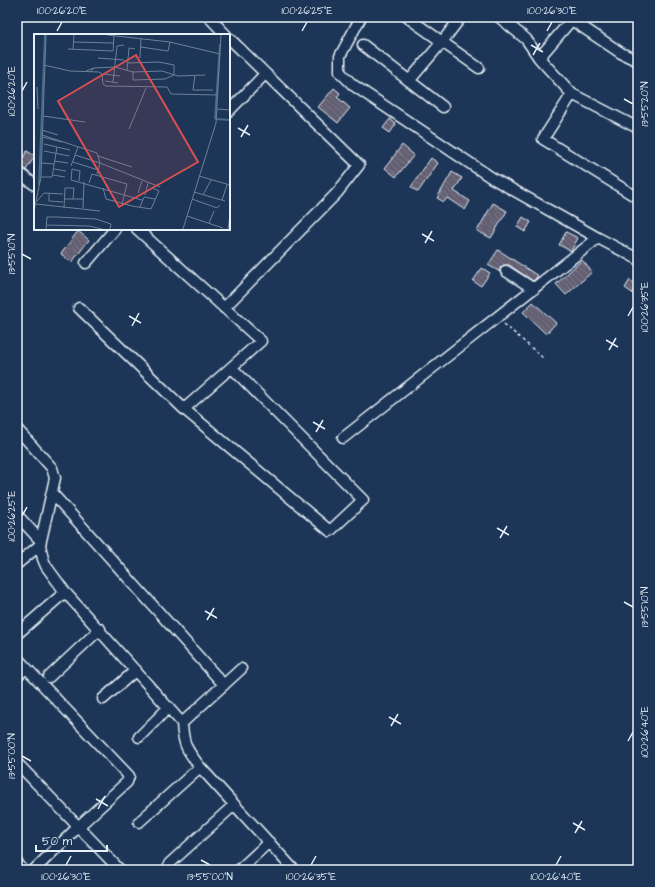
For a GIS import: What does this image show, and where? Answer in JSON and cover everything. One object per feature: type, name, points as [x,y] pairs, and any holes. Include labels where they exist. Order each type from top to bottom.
[{"type":"street","points":[[209,17],[225,34]]},
{"type":"street","points":[[361,17],[340,56],[340,72],[353,85],[492,178],[638,259]]},
{"type":"street","points":[[407,17],[479,68]]},
{"type":"street","points":[[409,81],[461,17]]},
{"type":"street","points":[[499,17],[526,39],[539,58],[572,94],[638,128]]},
{"type":"street","points":[[539,58],[573,18],[621,53],[638,61]]},
{"type":"street","points":[[224,308],[337,193],[359,165],[230,39]]},
{"type":"street","points":[[363,45],[443,107]]},
{"type":"street","points":[[230,110],[265,74]]},
{"type":"street","points":[[572,94],[543,139],[638,198]]},
{"type":"street","points":[[17,171],[34,184]]},
{"type":"street","points":[[86,263],[114,230]]},
{"type":"street","points":[[138,230],[260,341],[232,368],[184,409]]},
{"type":"street","points":[[343,438],[598,238]]},
{"type":"street","points":[[506,271],[534,289]]},
{"type":"street","points":[[79,308],[184,409],[330,531],[363,500],[232,368]]},
{"type":"street","points":[[17,429],[52,468],[55,478],[40,543],[42,559],[46,566],[65,592],[100,629],[182,723],[182,736],[184,744],[188,752],[200,767],[294,870]]},
{"type":"street","points":[[52,493],[224,685]]},
{"type":"street","points":[[17,515],[40,543]]},
{"type":"street","points":[[17,564],[40,543]]},
{"type":"street","points":[[17,634],[65,592]]},
{"type":"street","points":[[49,677],[100,629]]},
{"type":"street","points":[[17,658],[130,776],[127,782],[34,870]]},
{"type":"street","points":[[17,676],[26,668]]},
{"type":"street","points":[[103,699],[136,670]]},
{"type":"street","points":[[182,723],[241,670]]},
{"type":"street","points":[[139,737],[169,707]]},
{"type":"street","points":[[17,763],[120,870]]},
{"type":"street","points":[[139,822],[200,767]]},
{"type":"street","points":[[169,864],[234,804]]},
{"type":"street","points":[[239,870],[268,842]]},
{"type":"street","points":[[17,864],[23,870]]},
{"type":"path","points":[[497,318],[543,358]]},
{"type":"building","points":[[334,88],[340,93],[337,97],[350,108],[338,123],[318,107]]},
{"type":"building","points":[[390,119],[396,124],[390,133],[383,128]]},
{"type":"building","points":[[402,145],[414,155],[396,177],[385,168]]},
{"type":"building","points":[[27,151],[34,155],[26,170],[19,165]]},
{"type":"building","points":[[431,158],[438,163],[418,192],[411,187]]},
{"type":"building","points":[[452,172],[462,178],[454,191],[470,201],[465,210],[447,198],[444,202],[437,198]]},
{"type":"building","points":[[493,203],[507,211],[491,238],[477,231]]},
{"type":"building","points":[[523,217],[531,222],[525,232],[517,227]]},
{"type":"building","points":[[78,231],[89,240],[72,262],[61,254]]},
{"type":"building","points":[[566,232],[578,238],[571,251],[559,245]]},
{"type":"building","points":[[498,250],[538,276],[533,281],[509,265],[503,265],[500,268],[500,272],[488,265]]},
{"type":"building","points":[[582,260],[592,272],[566,295],[556,284]]},
{"type":"building","points":[[482,268],[490,273],[481,286],[473,281]]},
{"type":"building","points":[[630,280],[638,286],[638,297],[625,288]]},
{"type":"building","points":[[533,302],[556,323],[546,334],[523,312]]}]
